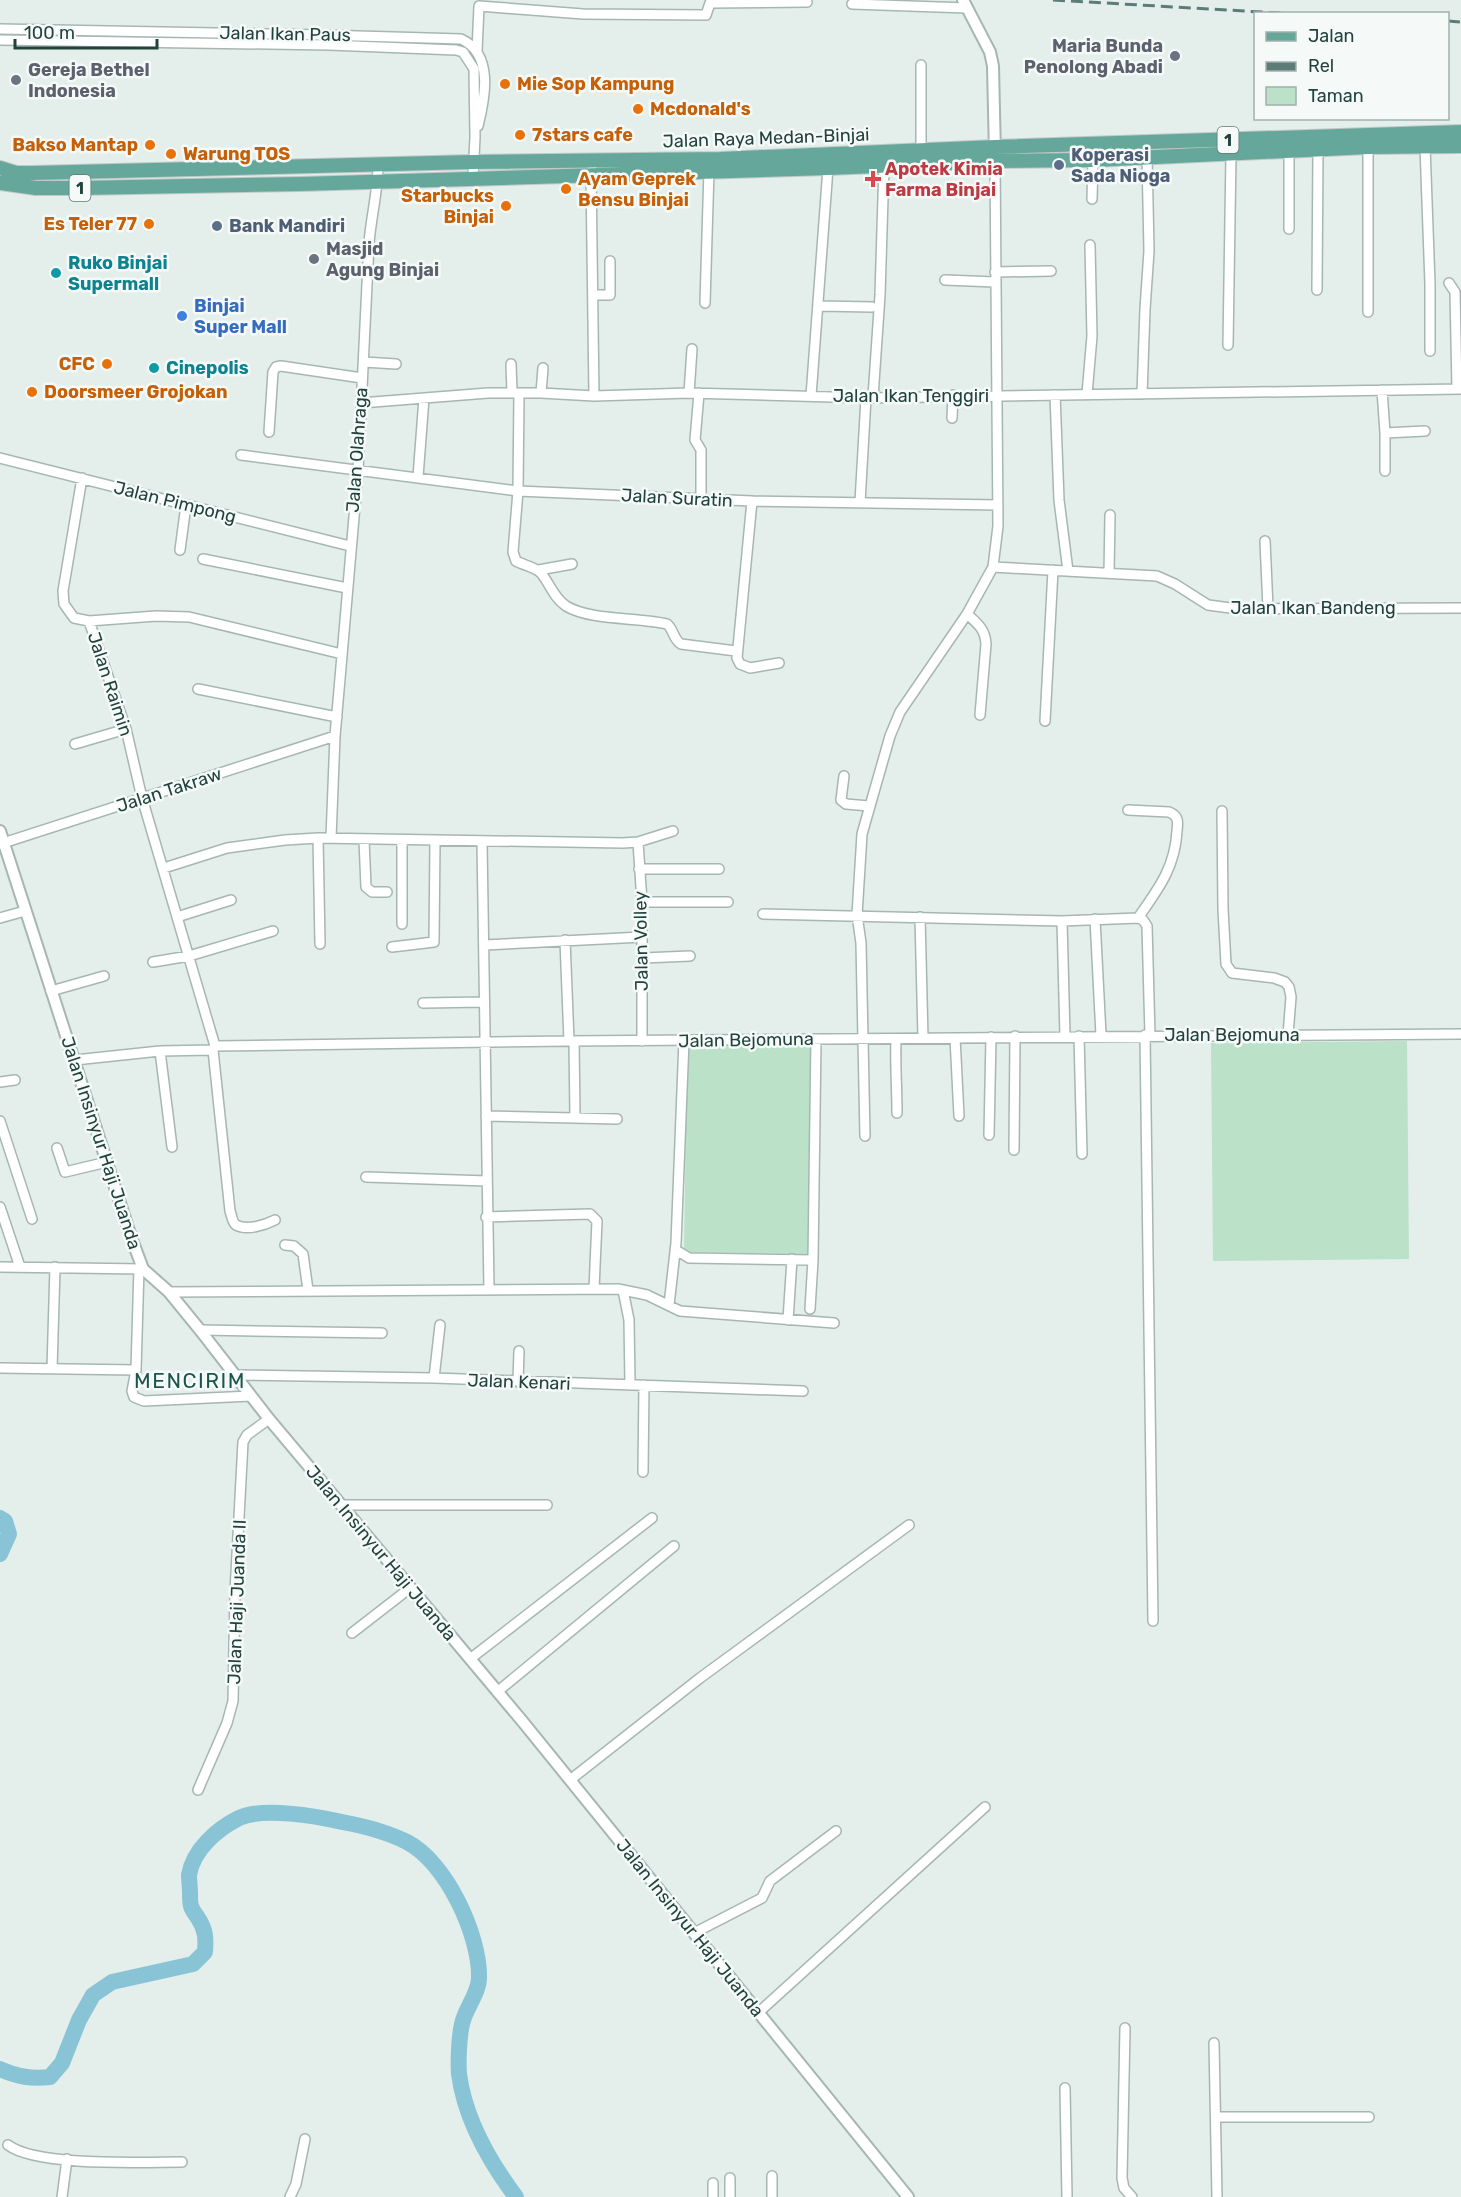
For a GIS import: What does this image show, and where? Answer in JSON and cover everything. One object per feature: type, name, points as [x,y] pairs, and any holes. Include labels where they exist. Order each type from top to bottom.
[{"type":"main road","name":"Jalan Raya Medan-Binjai","points":[[0,168],[32,173],[301,184],[473,178],[720,159],[995,147],[1461,132]]},
{"type":"main road","name":"Jalan Raya Medan-Binjai","points":[[0,183],[36,188],[378,165],[472,162],[592,168],[709,170],[1093,160],[1368,147],[1461,146]]},
{"type":"street","points":[[477,51],[479,6],[583,14],[706,15],[711,3],[807,2]]},
{"type":"street","points":[[852,4],[965,4],[990,52],[993,66],[995,147],[998,526],[993,567],[967,614],[900,712],[890,736],[862,834],[857,915],[861,943],[865,1136]]},
{"type":"street","name":"Jalan Ikan Paus","points":[[0,29],[257,39],[463,52],[474,69],[473,178]]},
{"type":"street","name":"Jalan Ikan Paus","points":[[0,40],[461,39],[470,43],[477,51],[484,67],[483,107],[475,137]]},
{"type":"street","points":[[921,65],[921,150]]},
{"type":"street","points":[[1425,146],[1430,351]]},
{"type":"street","points":[[1368,147],[1368,312]]},
{"type":"street","points":[[1317,290],[1318,150]]},
{"type":"street","points":[[1289,152],[1289,229]]},
{"type":"street","points":[[1228,345],[1231,154]]},
{"type":"street","points":[[1142,394],[1149,252],[1148,156]]},
{"type":"street","points":[[1092,199],[1093,160]]},
{"type":"street","name":"Jalan Olahraga","points":[[335,736],[358,471],[369,243],[378,165]]},
{"type":"street","points":[[860,502],[880,295],[884,165]]},
{"type":"street","points":[[592,168],[594,396]]},
{"type":"street","points":[[811,396],[828,168]]},
{"type":"street","points":[[705,303],[709,170]]},
{"type":"street","points":[[1088,394],[1092,336],[1090,245]]},
{"type":"street","points":[[593,295],[610,295],[610,261]]},
{"type":"street","points":[[945,280],[1051,271]]},
{"type":"street","points":[[1449,284],[1455,292],[1459,389]]},
{"type":"street","points":[[819,306],[872,307]]},
{"type":"street","points":[[692,349],[695,440],[700,450],[700,500]]},
{"type":"street","points":[[364,362],[396,364]]},
{"type":"street","points":[[511,364],[515,393],[518,491],[514,557],[521,564],[539,570],[572,564]]},
{"type":"street","points":[[269,432],[273,372],[276,368],[281,366],[362,378]]},
{"type":"street","points":[[541,393],[543,368]]},
{"type":"street","name":"Jalan Ikan Tenggiri","points":[[361,403],[515,393],[594,396],[694,393],[870,398],[1459,389]]},
{"type":"street","points":[[1382,390],[1385,471]]},
{"type":"street","points":[[952,418],[953,395]]},
{"type":"street","points":[[1055,395],[1059,500],[1068,571]]},
{"type":"street","points":[[418,477],[424,398]]},
{"type":"street","points":[[1385,433],[1425,431]]},
{"type":"street","points":[[241,455],[358,471]]},
{"type":"street","name":"Jalan Pimpong","points":[[0,458],[350,546]]},
{"type":"street","name":"Jalan Suratin","points":[[358,471],[518,491],[700,500],[998,505]]},
{"type":"street","name":"Jalan Raimin","points":[[82,478],[63,591],[64,604],[74,618],[89,621],[126,729],[142,798],[189,956],[214,1048],[230,1211],[233,1221],[244,1226],[267,1224],[275,1220]]},
{"type":"street","points":[[752,501],[741,624],[736,651],[740,664],[744,667],[779,663]]},
{"type":"street","points":[[180,550],[186,505]]},
{"type":"street","points":[[1110,515],[1110,573]]},
{"type":"street","points":[[1265,541],[1268,608]]},
{"type":"street","points":[[203,559],[347,588]]},
{"type":"street","name":"Jalan Ikan Bandeng","points":[[993,567],[1157,576],[1175,584],[1198,600],[1215,607],[1461,608]]},
{"type":"street","points":[[539,570],[556,597],[574,610],[601,616],[667,624],[672,629],[675,639],[681,644],[736,651]]},
{"type":"street","points":[[1045,721],[1053,570]]},
{"type":"street","points":[[967,614],[983,628],[985,634],[980,715]]},
{"type":"street","points":[[89,621],[174,615],[342,654]]},
{"type":"street","points":[[198,689],[337,717]]},
{"type":"street","points":[[75,744],[126,729]]},
{"type":"street","points":[[331,838],[335,736]]},
{"type":"street","name":"Jalan Takraw","points":[[2,844],[335,736]]},
{"type":"street","points":[[844,776],[841,800],[846,804],[869,806]]},
{"type":"street","points":[[1128,810],[1169,812],[1174,814],[1178,820],[1172,864],[1163,882],[1138,918]]},
{"type":"street","points":[[1222,811],[1226,964],[1232,973],[1274,978],[1285,982],[1289,987],[1291,997],[1288,1035]]},
{"type":"street","name":"Jalan Insinyur Haji Juanda","points":[[0,831],[2,844],[75,1060],[141,1269],[169,1292],[250,1396],[570,1780],[908,2197]]},
{"type":"street","points":[[164,868],[226,848],[285,840],[331,838],[402,841],[638,842],[673,831]]},
{"type":"street","points":[[318,838],[320,944]]},
{"type":"street","points":[[364,840],[366,887],[372,892],[387,892]]},
{"type":"street","points":[[402,841],[402,924]]},
{"type":"street","points":[[392,947],[434,942],[435,841]]},
{"type":"street","points":[[482,842],[485,945],[486,1217],[489,1289]]},
{"type":"street","name":"Jalan Volley","points":[[638,842],[642,902],[642,1041]]},
{"type":"street","points":[[639,868],[719,869]]},
{"type":"street","points":[[177,917],[231,900]]},
{"type":"street","points":[[642,902],[728,902]]},
{"type":"street","points":[[0,918],[25,911]]},
{"type":"street","points":[[763,914],[1062,921],[1138,918],[1143,920],[1147,926],[1153,1621]]},
{"type":"street","points":[[920,917],[923,1038]]},
{"type":"street","points":[[1095,919],[1101,1035]]},
{"type":"street","points":[[1062,921],[1065,1036]]},
{"type":"street","points":[[153,962],[189,956],[273,931]]},
{"type":"street","points":[[485,945],[642,937]]},
{"type":"street","points":[[565,940],[575,1118]]},
{"type":"street","points":[[643,957],[690,956]]},
{"type":"street","points":[[51,991],[104,976]]},
{"type":"street","points":[[423,1003],[484,1002]]},
{"type":"street","name":"Jalan Bejomuna","points":[[75,1060],[214,1048],[484,1042],[864,1038],[896,1040],[1101,1035],[1461,1034]]},
{"type":"street","points":[[1014,1150],[1015,1036]]},
{"type":"street","points":[[1079,1036],[1082,1154]]},
{"type":"street","points":[[989,1135],[991,1037]]},
{"type":"street","points":[[955,1038],[958,1116]]},
{"type":"street","points":[[810,1309],[813,1260],[816,1039]]},
{"type":"street","points":[[669,1305],[675,1250],[684,1040]]},
{"type":"street","points":[[896,1040],[897,1113]]},
{"type":"street","points":[[160,1051],[172,1147]]},
{"type":"street","points":[[0,1082],[15,1080]]},
{"type":"street","points":[[486,1116],[617,1119]]},
{"type":"street","points":[[0,1121],[32,1219]]},
{"type":"street","points":[[57,1148],[65,1172],[107,1162]]},
{"type":"street","points":[[366,1177],[487,1181]]},
{"type":"street","points":[[0,1207],[20,1267]]},
{"type":"street","points":[[486,1217],[590,1214],[595,1217],[597,1221],[594,1289]]},
{"type":"street","points":[[285,1245],[294,1246],[303,1254],[306,1260],[308,1290]]},
{"type":"street","points":[[675,1250],[689,1258],[813,1260]]},
{"type":"street","points":[[788,1320],[792,1259]]},
{"type":"street","points":[[0,1267],[141,1269],[136,1370],[132,1392],[134,1398],[138,1400],[250,1396]]},
{"type":"street","points":[[52,1369],[55,1267]]},
{"type":"street","points":[[623,1290],[629,1320],[630,1384]]},
{"type":"street","points":[[169,1292],[623,1290],[647,1295],[680,1311],[834,1323]]},
{"type":"street","points":[[435,1378],[440,1325]]},
{"type":"street","points":[[200,1330],[382,1333]]},
{"type":"street","points":[[518,1382],[519,1351]]},
{"type":"street","points":[[0,1368],[136,1370]]},
{"type":"street","name":"Jalan Kenari","points":[[235,1375],[435,1378],[803,1391]]},
{"type":"street","points":[[643,1472],[644,1385]]},
{"type":"street","name":"Jalan Haji Juanda II","points":[[198,1790],[227,1723],[233,1701],[235,1592],[243,1442],[247,1435],[269,1419]]},
{"type":"street","points":[[341,1505],[547,1505]]},
{"type":"street","points":[[470,1659],[652,1518]]},
{"type":"street","points":[[570,1780],[723,1661],[909,1525]]},
{"type":"street","points":[[497,1692],[674,1546]]},
{"type":"street","points":[[352,1632],[410,1588]]},
{"type":"street","points":[[759,2012],[985,1807]]},
{"type":"street","points":[[694,1933],[762,1898],[770,1881],[836,1831]]},
{"type":"street","points":[[1125,2028],[1122,2178],[1124,2188],[1132,2197]]},
{"type":"street","points":[[1214,2043],[1217,2197]]},
{"type":"street","points":[[1065,2088],[1067,2197]]},
{"type":"street","points":[[1217,2117],[1369,2117]]},
{"type":"street","points":[[290,2197],[296,2184],[304,2139]]},
{"type":"street","points":[[8,2145],[13,2149],[34,2155],[84,2162],[182,2162]]},
{"type":"street","points":[[62,2197],[66,2159]]},
{"type":"street","points":[[772,2176],[772,2197]]},
{"type":"street","points":[[730,2178],[730,2197]]},
{"type":"street","points":[[712,2183],[713,2197]]},
{"type":"green space","points":[[1407,1041],[1409,1259],[1213,1261],[1211,1043]]},
{"type":"green space","points":[[687,1045],[811,1046],[808,1254],[684,1252]]},
{"type":"waterway","points":[[0,1518],[5,1521],[9,1534],[0,1554]]},
{"type":"waterway","points":[[0,2069],[25,2077],[50,2077],[62,2063],[79,2020],[93,1995],[112,1982],[193,1964],[205,1952],[204,1931],[191,1905],[189,1875],[195,1857],[207,1841],[231,1823],[249,1815],[275,1813],[318,1817],[367,1827],[399,1838],[421,1852],[447,1882],[467,1921],[474,1941],[479,1978],[477,1989],[462,2024],[460,2036],[459,2074],[462,2091],[480,2139],[516,2197]]},
{"type":"railway","points":[[1053,0],[1261,12]]},
{"type":"railway","points":[[1449,21],[1461,22]]},
{"type":"place","name":"Maria Bunda Penolong Abadi","points":[[1175,56]]},
{"type":"place","name":"Gereja Bethel Indonesia","points":[[16,80]]},
{"type":"place","name":"Mie Sop Kampung","points":[[505,84]]},
{"type":"place","name":"Mcdonald's","points":[[638,109]]},
{"type":"place","name":"7stars cafe","points":[[520,135]]},
{"type":"place","name":"Bakso Mantap","points":[[150,145]]},
{"type":"place","name":"Warung TOS","points":[[171,154]]},
{"type":"place","name":"Koperasi Sada Nioga","points":[[1059,165]]},
{"type":"place","name":"Apotek Kimia Farma Binjai","points":[[873,179]]},
{"type":"place","name":"Ayam Geprek Bensu Binjai","points":[[566,189]]},
{"type":"place","name":"Starbucks Binjai","points":[[506,206]]},
{"type":"place","name":"Es Teler 77","points":[[149,224]]},
{"type":"place","name":"Bank Mandiri","points":[[217,226]]},
{"type":"place","name":"Masjid Agung Binjai","points":[[314,259]]},
{"type":"place","name":"Ruko Binjai Supermall","points":[[56,273]]},
{"type":"place","name":"Binjai Super Mall","points":[[182,316]]},
{"type":"place","name":"CFC","points":[[107,364]]},
{"type":"place","name":"Cinepolis","points":[[154,368]]},
{"type":"place","name":"Doorsmeer Grojokan","points":[[32,392]]},
{"type":"district","name":"MENCIRIM","points":[[190,1380]]}]
